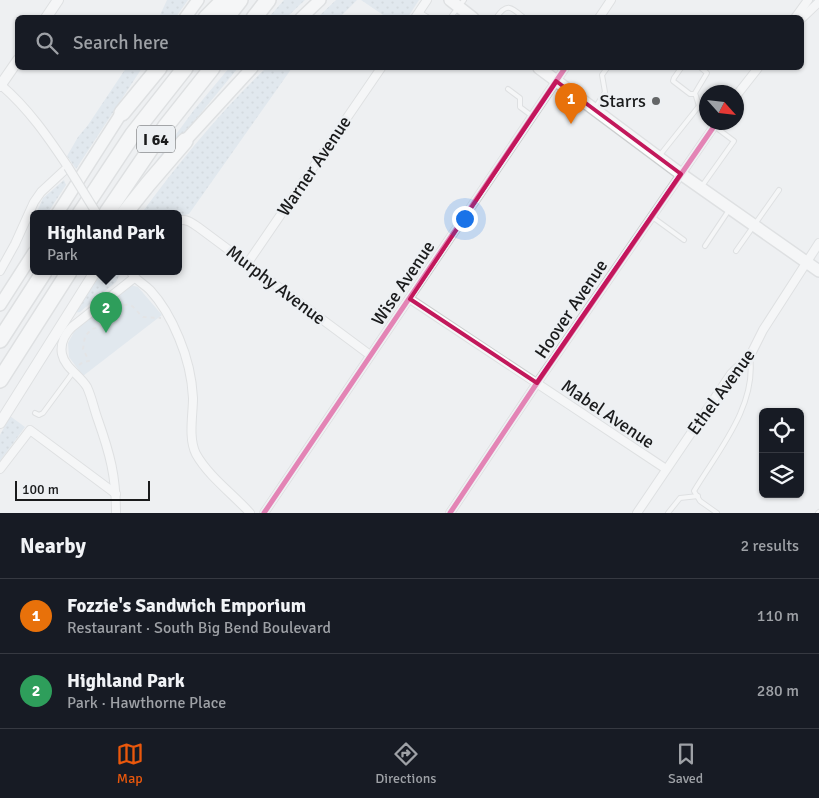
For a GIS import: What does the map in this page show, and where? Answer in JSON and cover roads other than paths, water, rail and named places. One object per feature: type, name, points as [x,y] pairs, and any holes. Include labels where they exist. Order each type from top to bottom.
[{"type":"highway","points":[[209,15],[224,0]]},
{"type":"highway","points":[[228,15],[240,0]]},
{"type":"highway","points":[[256,15],[268,0]]},
{"type":"highway","points":[[122,113],[157,70]]},
{"type":"highway","name":"I 64","points":[[83,210],[133,134],[183,70]]},
{"type":"highway","name":"I 64","points":[[109,210],[166,126],[210,70]]},
{"type":"highway","points":[[127,210],[185,141]]},
{"type":"highway","points":[[0,340],[42,275]]},
{"type":"highway","points":[[0,380],[67,275]]},
{"type":"highway","points":[[44,312],[70,289],[79,275]]},
{"type":"main road","points":[[186,15],[198,0]]},
{"type":"main road","points":[[304,15],[320,0]]},
{"type":"main road","points":[[457,2],[470,15]]},
{"type":"main road","points":[[60,210],[149,70]]},
{"type":"main road","points":[[185,141],[250,70]]},
{"type":"main road","points":[[541,70],[681,174],[819,271]]},
{"type":"main road","points":[[0,304],[30,258]]},
{"type":"street","points":[[48,15],[58,0]]},
{"type":"street","points":[[417,15],[427,0]]},
{"type":"street","points":[[601,15],[611,0]]},
{"type":"street","points":[[797,15],[808,0]]},
{"type":"street","points":[[804,16],[819,2]]},
{"type":"street","points":[[15,64],[0,86],[12,94],[37,123],[68,167],[95,210]]},
{"type":"street","name":"Warner Avenue","points":[[247,264],[380,70]]},
{"type":"street","name":"Wise Avenue","points":[[264,513],[564,70]]},
{"type":"street","points":[[744,86],[756,70]]},
{"type":"street","name":"Hoover Avenue","points":[[450,513],[651,216],[712,130]]},
{"type":"street","points":[[136,210],[185,141]]},
{"type":"street","points":[[31,210],[41,192],[68,167]]},
{"type":"street","points":[[0,271],[16,244],[30,211]]},
{"type":"street","name":"Murphy Avenue","points":[[182,220],[198,227],[370,355]]},
{"type":"street","name":"Ethel Avenue","points":[[636,513],[731,374],[750,356],[764,330],[819,243]]},
{"type":"street","points":[[0,423],[93,275]]},
{"type":"street","points":[[116,513],[116,494],[111,459],[90,394],[83,381],[65,362],[62,344],[68,331],[132,275],[147,287],[159,301],[172,322],[186,356],[193,396],[192,439],[195,453],[207,470],[250,513]]},
{"type":"street","name":"Mabel Avenue","points":[[410,298],[666,469]]},
{"type":"street","points":[[0,469],[30,430],[116,494]]},
{"type":"lane","points":[[451,15],[457,2]]},
{"type":"lane","points":[[498,15],[503,8],[507,7],[519,15]]},
{"type":"lane","points":[[594,109],[605,92],[602,75],[606,70]]},
{"type":"lane","points":[[680,70],[674,78],[674,81],[690,94],[695,94]]},
{"type":"lane","points":[[695,94],[707,75],[704,70]]},
{"type":"lane","points":[[508,89],[520,98],[520,108],[532,116]]},
{"type":"lane","points":[[659,157],[699,106],[695,94]]},
{"type":"lane","points":[[701,188],[734,141],[722,130]]},
{"type":"lane","points":[[736,251],[779,190]]},
{"type":"lane","points":[[705,246],[730,209]]},
{"type":"lane","points":[[651,216],[684,240]]},
{"type":"lane","points":[[717,513],[700,501],[694,491],[736,423],[744,402],[750,377],[750,356]]},
{"type":"lane","points":[[35,413],[40,415],[42,413],[74,371]]},
{"type":"lane","points":[[668,513],[680,498],[698,496]]},
{"type":"place","name":"Starrs","points":[[656,101]]},
{"type":"place","name":"Fozzie's Sandwich Emporium","points":[[571,124]]},
{"type":"place","name":"Highland Park","points":[[106,333]]}]
